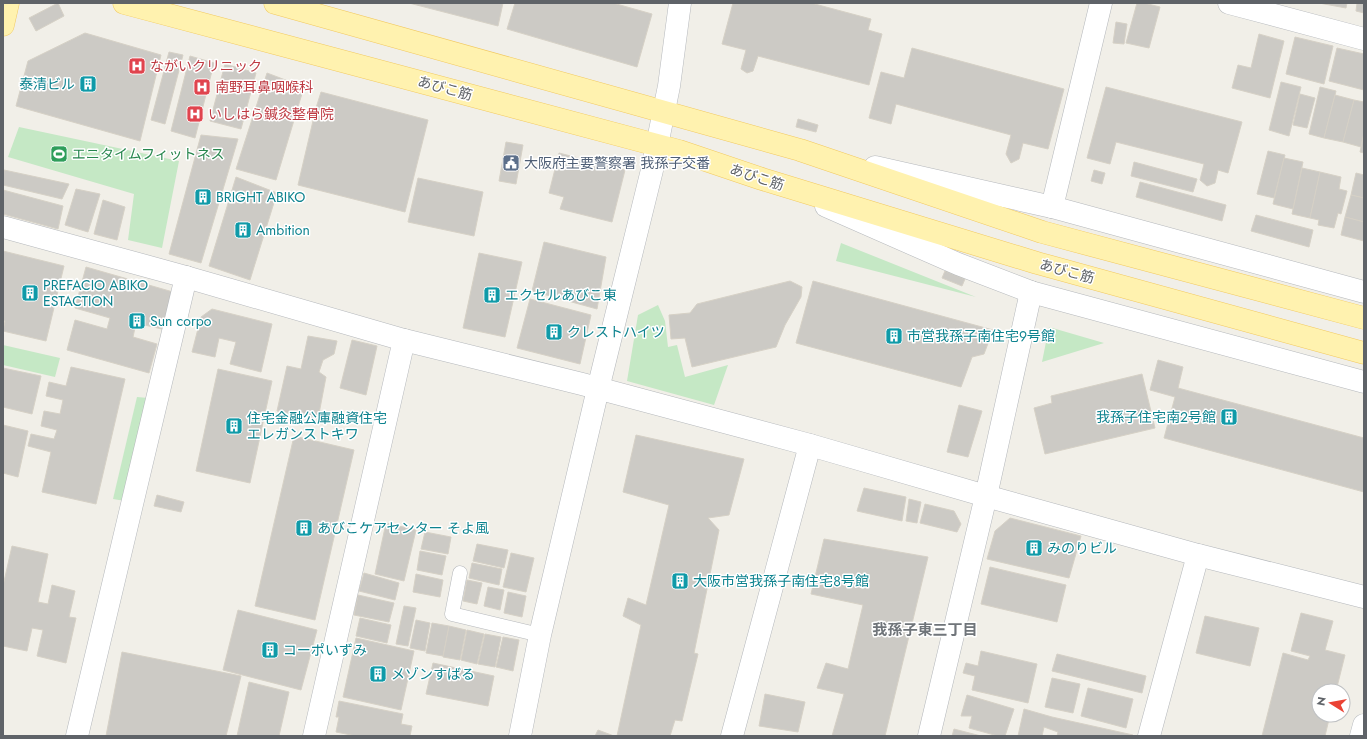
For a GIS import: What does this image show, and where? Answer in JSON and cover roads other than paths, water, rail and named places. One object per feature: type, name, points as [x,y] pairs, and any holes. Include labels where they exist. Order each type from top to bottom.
[{"type":"main road","points":[[3,24],[8,3]]},
{"type":"main road","name":"あびこ筋","points":[[124,3],[657,145],[762,179],[1037,263],[1364,353]]},
{"type":"main road","points":[[275,3],[800,150],[1042,232],[1364,318]]},
{"type":"street","points":[[520,736],[540,635],[657,145],[669,86],[680,3]]},
{"type":"street","points":[[1052,207],[1101,3]]},
{"type":"street","points":[[1229,3],[1364,40]]},
{"type":"street","points":[[800,150],[1052,207],[1364,292]]},
{"type":"street","points":[[762,179],[958,264],[1031,292],[1364,382]]},
{"type":"street","points":[[3,227],[186,277],[404,340],[810,444],[986,496],[1198,555],[1364,597]]},
{"type":"street","points":[[77,736],[186,277]]},
{"type":"street","points":[[929,736],[986,496],[1031,292]]},
{"type":"street","points":[[314,736],[404,340]]},
{"type":"street","points":[[732,736],[810,444]]},
{"type":"street","points":[[1148,736],[1198,555]]},
{"type":"street","points":[[1361,736],[1364,725]]},
{"type":"lane","points":[[460,573],[452,614],[540,635]]},
{"type":"place","name":"ながいクリニック","points":[[137,66]]},
{"type":"place","name":"泰清ビル","points":[[88,84]]},
{"type":"place","name":"南野耳鼻咽喉科","points":[[202,87]]},
{"type":"place","name":"いしはら鍼灸整骨院","points":[[195,114]]},
{"type":"place","name":"エニタイムフィットネス","points":[[59,154]]},
{"type":"place","name":"大阪府主要警察署 我孫子交番","points":[[511,163]]},
{"type":"place","name":"BRIGHT ABIKO","points":[[203,197]]},
{"type":"place","name":"Ambition","points":[[243,230]]},
{"type":"place","name":"PREFACIO ABIKO ESTACTION","points":[[30,293]]},
{"type":"place","name":"エクセルあびこ東","points":[[492,295]]},
{"type":"place","name":"Sun corpo","points":[[137,321]]},
{"type":"place","name":"クレストハイツ","points":[[554,332]]},
{"type":"place","name":"市営我孫子南住宅９号館","points":[[894,336]]},
{"type":"place","name":"我孫子住宅南2号館","points":[[1229,417]]},
{"type":"place","name":"住宅金融公庫融資住宅 エレガンストキワ","points":[[234,426]]},
{"type":"place","name":"あびこケアセンター そよ風","points":[[304,528]]},
{"type":"place","name":"みのりビル","points":[[1034,548]]},
{"type":"place","name":"大阪市営我孫子南住宅８号館","points":[[680,581]]},
{"type":"place","name":"コーポいずみ","points":[[270,650]]},
{"type":"place","name":"メゾンすばる","points":[[378,674]]},
{"type":"district","name":"我孫子東三丁目","points":[[925,630]]}]
